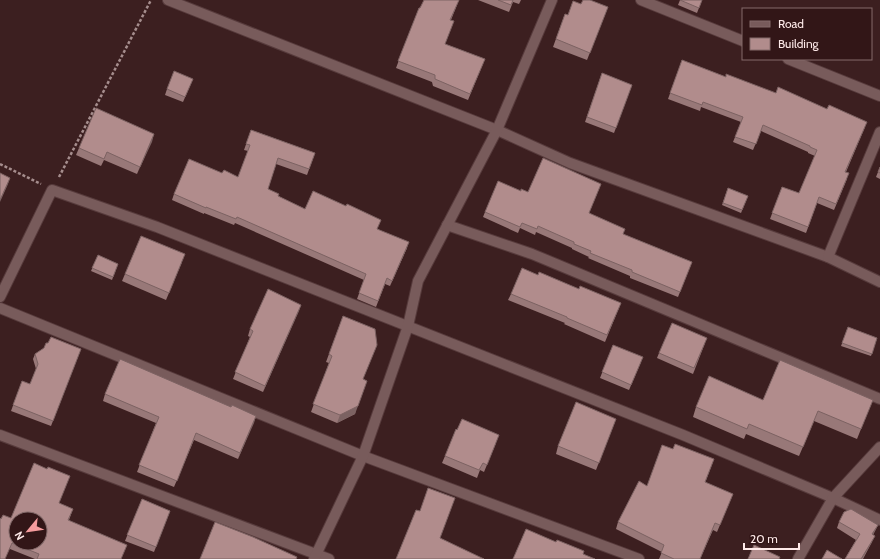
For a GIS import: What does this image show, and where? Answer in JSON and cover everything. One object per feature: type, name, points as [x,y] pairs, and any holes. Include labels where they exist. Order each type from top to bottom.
[{"type":"street","points":[[168,0],[498,130],[570,163],[828,257],[880,282]]},
{"type":"street","points":[[315,556],[363,456],[408,326],[418,282],[498,130],[552,0]]},
{"type":"street","points":[[641,0],[742,41]]},
{"type":"street","points":[[790,60],[880,96]]},
{"type":"street","points":[[828,257],[880,132]]},
{"type":"street","points":[[0,297],[52,190],[157,227],[683,435],[833,498],[880,520]]},
{"type":"street","points":[[447,225],[532,254],[880,399]]},
{"type":"street","points":[[0,308],[363,456],[639,559]]},
{"type":"street","points":[[0,434],[315,556],[329,559]]},
{"type":"street","points":[[798,559],[833,498],[880,447]]},
{"type":"path","points":[[0,164],[52,190],[150,0]]},
{"type":"building","points":[[424,0],[459,0],[450,20],[454,21],[445,44],[485,59],[470,94],[435,79],[435,75],[398,61],[419,8]]},
{"type":"building","points":[[498,0],[513,0],[511,5]]},
{"type":"building","points":[[583,0],[590,0],[608,7],[590,53],[556,39],[565,14],[568,15],[573,1],[581,4]]},
{"type":"building","points":[[680,0],[702,0],[699,8]]},
{"type":"building","points":[[682,60],[726,77],[726,74],[776,93],[778,87],[827,109],[829,105],[867,122],[845,172],[849,173],[836,204],[819,197],[808,227],[772,213],[782,187],[799,193],[817,150],[763,125],[756,144],[735,137],[743,117],[703,102],[702,105],[670,93]]},
{"type":"building","points":[[174,71],[193,79],[185,97],[167,89]]},
{"type":"building","points":[[602,73],[632,85],[616,128],[587,117]]},
{"type":"building","points":[[96,108],[154,134],[140,167],[107,152],[104,159],[79,148]]},
{"type":"building","points":[[251,130],[315,153],[309,169],[278,158],[268,189],[279,194],[278,196],[305,209],[313,191],[346,206],[347,204],[381,220],[377,229],[409,242],[392,281],[387,278],[378,301],[359,293],[366,274],[237,217],[236,219],[174,194],[189,159],[222,173],[224,170],[238,177],[250,145],[246,144]]},
{"type":"building","points":[[543,158],[601,184],[589,213],[625,229],[623,234],[692,262],[680,292],[590,253],[591,251],[574,244],[574,242],[538,226],[537,229],[522,223],[520,227],[485,212],[498,181],[521,191],[521,189],[528,192]]},
{"type":"building","points":[[0,173],[10,178],[0,200]]},
{"type":"building","points":[[728,188],[748,196],[742,210],[723,203]]},
{"type":"building","points":[[141,236],[185,254],[169,293],[125,274]]},
{"type":"building","points":[[98,255],[118,264],[113,277],[92,268]]},
{"type":"building","points":[[522,268],[538,275],[539,272],[579,289],[580,286],[621,303],[607,335],[511,294]]},
{"type":"building","points":[[268,289],[301,305],[265,386],[235,372],[253,331],[250,329]]},
{"type":"building","points":[[343,316],[375,329],[377,345],[363,379],[367,381],[358,406],[340,415],[313,404],[332,356],[329,354]]},
{"type":"building","points":[[672,323],[707,338],[694,368],[659,353]]},
{"type":"building","points":[[848,327],[877,338],[872,354],[842,343]]},
{"type":"building","points":[[51,337],[81,349],[53,421],[13,405],[22,381],[30,384],[38,364],[35,354],[44,348]]},
{"type":"building","points":[[613,345],[643,357],[631,385],[602,372]]},
{"type":"building","points":[[120,359],[231,407],[232,405],[256,416],[240,453],[196,433],[177,481],[139,465],[159,417],[105,394]]},
{"type":"building","points":[[780,360],[873,400],[861,429],[818,411],[803,447],[749,424],[747,429],[696,407],[709,376],[763,400]]},
{"type":"building","points":[[576,402],[616,419],[599,463],[558,446]]},
{"type":"building","points":[[462,419],[499,435],[487,465],[483,463],[479,470],[445,456],[456,429],[457,430]]},
{"type":"building","points":[[675,444],[714,459],[705,482],[733,494],[720,525],[715,523],[700,559],[674,559],[661,553],[664,545],[618,522],[639,481],[647,486],[662,445],[673,449]]},
{"type":"building","points":[[34,463],[47,469],[48,467],[70,476],[59,503],[73,509],[68,520],[127,545],[121,559],[37,559],[39,554],[32,551],[48,551],[48,511],[14,511]]},
{"type":"building","points":[[428,488],[455,498],[440,538],[484,559],[396,559],[416,510],[420,511]]},
{"type":"building","points":[[142,499],[170,511],[156,547],[127,535]]},
{"type":"building","points":[[851,509],[878,525],[872,534],[875,536],[861,559],[845,559],[860,534],[839,522],[844,512]]},
{"type":"building","points":[[3,515],[8,517],[8,551],[5,559],[0,559],[0,518],[1,519]]},
{"type":"building","points":[[215,522],[297,557],[296,559],[200,559]]},
{"type":"building","points":[[526,529],[556,542],[557,540],[584,551],[583,554],[595,559],[513,559]]},
{"type":"building","points":[[754,545],[780,557],[779,559],[748,559]]},
{"type":"building","points":[[827,550],[842,559],[822,559]]}]
